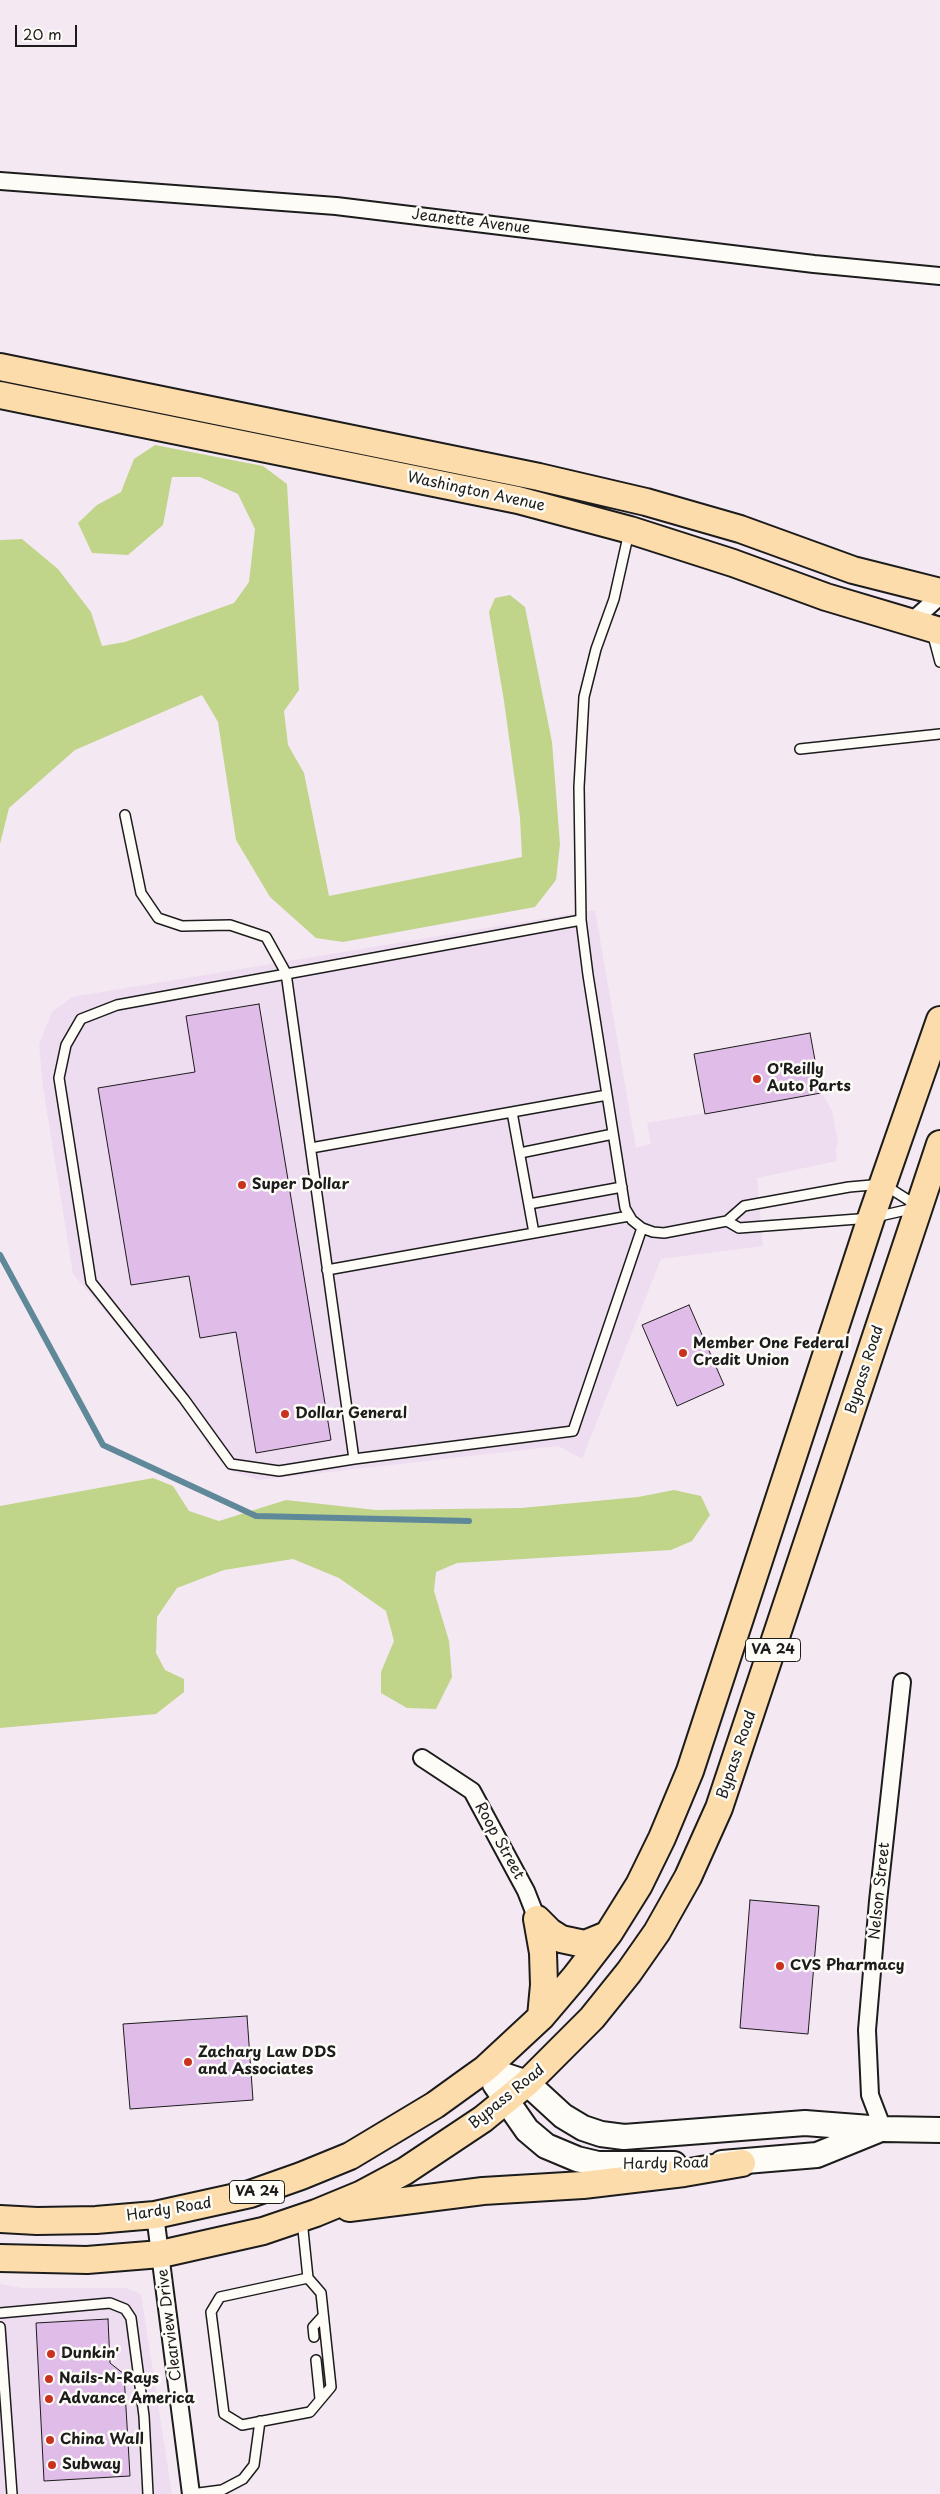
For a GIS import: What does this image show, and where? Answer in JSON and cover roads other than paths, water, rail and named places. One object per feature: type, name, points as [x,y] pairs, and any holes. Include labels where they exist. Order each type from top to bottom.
[{"type":"main road","name":"Washington Avenue","points":[[0,368],[539,477],[646,502],[740,530],[853,570],[940,594]]},
{"type":"main road","name":"Washington Avenue","points":[[0,395],[518,500],[630,530],[733,563],[826,597],[927,628]]},
{"type":"main road","name":"VA 24","points":[[485,2069],[540,2017],[576,1978],[607,1936],[639,1885],[662,1838],[690,1771],[871,1218],[940,1020]]},
{"type":"main road","name":"Bypass Road","points":[[309,2215],[362,2194],[405,2171],[483,2119],[527,2084],[592,2018],[630,1972],[657,1932],[688,1877],[719,1808],[940,1144]]},
{"type":"main road","points":[[537,1919],[550,1932],[561,1939],[585,1944],[607,1936]]},
{"type":"main road","points":[[537,1919],[543,1953],[544,1985],[540,2017]]},
{"type":"main road","name":"Hardy Road","points":[[485,2069],[527,2084],[563,2116],[583,2128],[601,2134],[624,2137],[805,2123],[883,2129],[940,2130]]},
{"type":"main road","name":"Hardy Road","points":[[485,2069],[527,2130],[546,2146],[577,2159],[598,2164],[742,2163],[817,2154],[883,2129]]},
{"type":"main road","name":"Hardy Road","points":[[0,2219],[96,2220],[155,2215],[250,2194],[350,2156],[434,2105],[485,2069]]},
{"type":"main road","points":[[309,2215],[480,2191],[583,2185],[684,2173],[742,2163]]},
{"type":"main road","name":"VA 24","points":[[0,2258],[87,2260],[161,2254],[262,2231],[309,2215]]},
{"type":"street","name":"Jeanette Avenue","points":[[0,181],[336,206],[814,264],[940,276]]},
{"type":"street","points":[[927,628],[940,594]]},
{"type":"street","name":"Nelson Street","points":[[883,2129],[870,2095],[867,2030],[878,1902],[902,1682]]},
{"type":"street","name":"Roop Street","points":[[422,1758],[472,1791],[526,1891],[537,1919]]},
{"type":"street","name":"Clearview Drive","points":[[155,2215],[191,2494]]},
{"type":"lane","points":[[630,530],[614,599],[596,649],[584,697],[579,787],[581,920],[625,1208],[642,1228],[664,1233],[726,1221],[744,1206],[883,1184],[919,1207]]},
{"type":"lane","points":[[927,628],[940,662]]},
{"type":"lane","points":[[800,749],[940,734]]},
{"type":"lane","points":[[125,815],[141,893],[158,918],[182,926],[230,925],[266,937],[286,972],[354,1459]]},
{"type":"lane","points":[[581,920],[286,972],[117,1005],[81,1020],[66,1045],[59,1078],[91,1282],[232,1464],[279,1471],[354,1459],[573,1431],[642,1228]]},
{"type":"lane","points":[[311,1148],[607,1095]]},
{"type":"lane","points":[[512,1112],[534,1233]]},
{"type":"lane","points":[[520,1153],[613,1134]]},
{"type":"lane","points":[[529,1204],[622,1187]]},
{"type":"lane","points":[[726,1221],[739,1228],[871,1218],[919,1207]]},
{"type":"lane","points":[[327,1270],[630,1216]]},
{"type":"lane","points":[[308,2278],[220,2297],[211,2312],[224,2414],[242,2425],[310,2412],[331,2387],[321,2293],[308,2278],[309,2215]]},
{"type":"lane","points":[[0,2313],[110,2303],[125,2309],[131,2318],[140,2386],[148,2494]]},
{"type":"lane","points":[[314,2337],[313,2328],[323,2316]]},
{"type":"lane","points":[[0,2326],[12,2494]]},
{"type":"lane","points":[[316,2360],[320,2399]]},
{"type":"lane","points":[[191,2494],[222,2490],[244,2479],[254,2465],[260,2421]]},
{"type":"waterway","points":[[0,1255],[103,1445],[256,1516],[469,1521]]},
{"type":"place","name":"O'Reilly Auto Parts","points":[[757,1079]]},
{"type":"place","name":"Super Dollar","points":[[242,1185]]},
{"type":"place","name":"Member One Federal Credit Union","points":[[683,1353]]},
{"type":"place","name":"Dollar General","points":[[285,1414]]},
{"type":"place","name":"CVS Pharmacy","points":[[780,1966]]},
{"type":"place","name":"Zachary Law DDS and Associates","points":[[188,2062]]},
{"type":"place","name":"Dunkin'","points":[[51,2354]]},
{"type":"place","name":"Nails-N-Rays","points":[[49,2379]]},
{"type":"place","name":"Advance America","points":[[49,2399]]},
{"type":"place","name":"China Wall","points":[[50,2440]]},
{"type":"place","name":"Subway","points":[[52,2465]]}]
